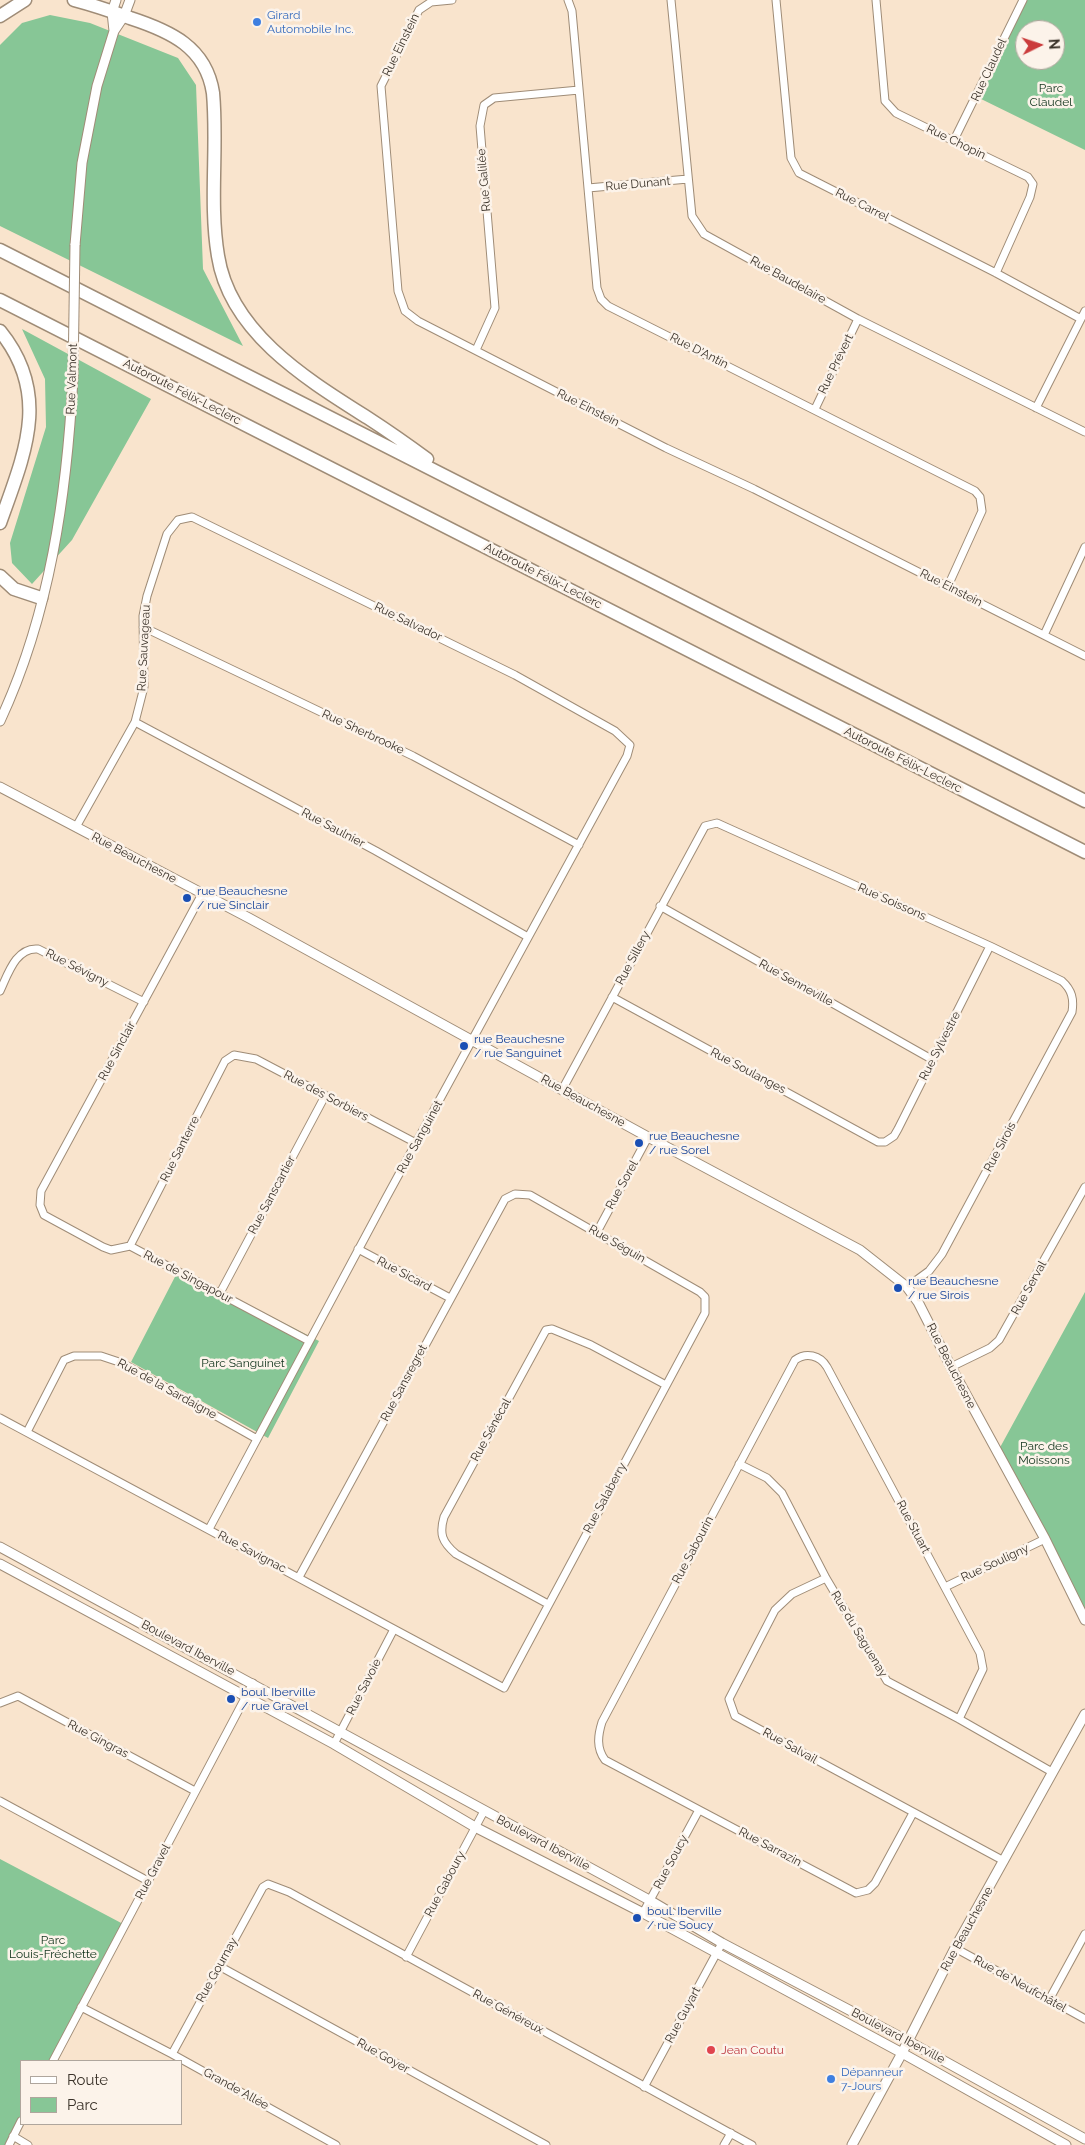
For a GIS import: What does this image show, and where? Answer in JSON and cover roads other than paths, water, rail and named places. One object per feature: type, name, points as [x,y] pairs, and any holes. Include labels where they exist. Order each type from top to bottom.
[{"type":"highway","points":[[0,16],[11,7],[25,0]]},
{"type":"highway","points":[[80,1],[117,9],[170,33],[186,43],[202,60],[209,76],[214,105],[217,250],[224,282],[241,313],[264,340],[302,373],[469,487]]},
{"type":"highway","points":[[0,250],[1085,801]]},
{"type":"highway","name":"Autoroute Félix-Leclerc","points":[[0,300],[1085,852]]},
{"type":"highway","points":[[0,331],[15,352],[22,369],[29,391],[30,410],[26,446],[0,523]]},
{"type":"highway","points":[[0,576],[14,589],[41,598]]},
{"type":"street","name":"Rue Valmont","points":[[0,721],[22,668],[41,598],[63,493],[73,377],[79,189],[86,141],[99,78],[114,31],[117,9],[130,0]]},
{"type":"street","name":"Rue Einstein","points":[[452,0],[423,2],[381,86],[398,291],[405,311],[418,321],[666,448],[754,489],[1085,656]]},
{"type":"street","name":"Rue D'Antin","points":[[568,0],[572,11],[597,288],[604,302],[975,492],[980,497],[982,511],[948,586]]},
{"type":"street","name":"Rue Baudelaire","points":[[671,0],[692,216],[704,234],[858,319],[1085,432]]},
{"type":"street","name":"Rue Carrel","points":[[776,0],[791,158],[799,173],[1081,318]]},
{"type":"street","name":"Rue Chopin","points":[[876,0],[885,101],[896,113],[1028,177],[1032,184],[1030,197],[996,273]]},
{"type":"street","name":"Rue Claudel","points":[[954,140],[1022,0]]},
{"type":"street","name":"Rue Galilée","points":[[476,350],[495,308],[480,126],[484,105],[494,98],[579,90]]},
{"type":"street","name":"Rue Dunant","points":[[588,188],[688,180]]},
{"type":"street","points":[[1036,408],[1085,311]]},
{"type":"street","name":"Rue Prévert","points":[[815,409],[858,319]]},
{"type":"street","name":"Rue Salvador","points":[[178,520],[192,517],[515,675],[615,731],[630,745]]},
{"type":"street","name":"Rue Sauvageau","points":[[76,828],[135,722],[144,680],[143,616],[153,572],[167,534],[178,520]]},
{"type":"street","points":[[1044,635],[1085,547]]},
{"type":"street","name":"Rue Sherbrooke","points":[[144,627],[413,756],[579,845]]},
{"type":"street","name":"Rue Saulnier","points":[[135,722],[376,851],[528,938]]},
{"type":"street","name":"Rue Sanguinet","points":[[209,1529],[358,1249],[474,1041],[627,756],[630,745]]},
{"type":"street","name":"Rue Beauchesne","points":[[0,787],[202,894],[860,1250],[907,1287],[918,1302],[1045,1540],[1085,1620]]},
{"type":"street","name":"Rue Soissons","points":[[705,826],[717,823],[742,833],[990,946],[1062,981],[1072,994]]},
{"type":"street","name":"Rue Sillery","points":[[562,1090],[705,826]]},
{"type":"street","name":"Rue Sinclair","points":[[40,1210],[41,1191],[202,894]]},
{"type":"street","name":"Rue Senneville","points":[[660,906],[933,1060]]},
{"type":"street","name":"Rue Sylvestre","points":[[885,1142],[898,1129],[990,946]]},
{"type":"street","name":"Rue Sévigny","points":[[0,991],[18,956],[32,948],[38,949],[144,1002]]},
{"type":"street","name":"Rue Sirois","points":[[907,1287],[929,1271],[945,1248],[1072,1012],[1072,994]]},
{"type":"street","name":"Rue Soulanges","points":[[612,997],[878,1142],[885,1142]]},
{"type":"street","name":"Rue des Sorbiers","points":[[234,1055],[256,1059],[416,1143]]},
{"type":"street","name":"Rue Santerre","points":[[130,1246],[225,1061],[234,1055]]},
{"type":"street","name":"Rue Sanscartier","points":[[220,1293],[325,1096]]},
{"type":"street","name":"Rue Sorel","points":[[597,1232],[648,1137]]},
{"type":"street","name":"Rue Serval","points":[[951,1367],[990,1348],[1000,1340],[1085,1187]]},
{"type":"street","name":"Rue Séguin","points":[[515,1194],[530,1195],[700,1292],[705,1297],[706,1309]]},
{"type":"street","name":"Rue Sansregret","points":[[299,1577],[499,1208],[505,1199],[515,1194]]},
{"type":"street","name":"Rue de Singapour","points":[[40,1210],[44,1215],[112,1250],[130,1246],[309,1341]]},
{"type":"street","name":"Rue Sicard","points":[[358,1249],[450,1298]]},
{"type":"street","name":"Rue Salaberry","points":[[504,1688],[706,1309]]},
{"type":"street","name":"Rue Sénécal","points":[[548,1604],[456,1554],[444,1543],[440,1530],[444,1517],[546,1330],[552,1329],[591,1344],[666,1385]]},
{"type":"street","name":"Rue de la Sardaigne","points":[[28,1432],[64,1360],[74,1356],[101,1356],[141,1372],[256,1439]]},
{"type":"street","name":"Rue Sabourin","points":[[599,1748],[602,1722],[795,1360],[800,1356]]},
{"type":"street","name":"Rue Stuart","points":[[800,1356],[814,1356],[822,1359],[827,1366],[980,1653],[983,1669],[959,1719]]},
{"type":"street","name":"Rue Savignac","points":[[0,1418],[504,1688]]},
{"type":"street","name":"Rue du Saguenay","points":[[739,1464],[767,1478],[782,1492],[826,1578],[881,1674],[887,1681],[1052,1772]]},
{"type":"street","name":"Rue Souligny","points":[[945,1587],[1045,1540]]},
{"type":"street","name":"Boulevard Iberville","points":[[0,1547],[651,1901],[722,1943],[908,2041],[1085,2138]]},
{"type":"street","name":"Boulevard Iberville","points":[[0,1564],[334,1744],[475,1826],[902,2053],[1066,2145]]},
{"type":"street","name":"Rue Salvail","points":[[826,1578],[792,1594],[775,1610],[729,1699],[734,1716],[1004,1862]]},
{"type":"street","name":"Rue Savoie","points":[[334,1744],[394,1629]]},
{"type":"street","name":"Rue Gravel","points":[[54,2060],[253,1683]]},
{"type":"street","name":"Rue Gingras","points":[[0,1703],[18,1696],[196,1791]]},
{"type":"street","name":"Rue Beauchesne","points":[[852,2145],[902,2053],[955,1948],[1085,1714]]},
{"type":"street","name":"Rue Sarrazin","points":[[599,1748],[606,1760],[856,1893],[868,1890],[875,1883],[913,1813]]},
{"type":"street","points":[[0,1801],[148,1881]]},
{"type":"street","name":"Rue Soucy","points":[[643,1914],[699,1810]]},
{"type":"street","name":"Rue Gaboury","points":[[406,1956],[484,1811]]},
{"type":"street","name":"Rue Généreux","points":[[263,1887],[268,1884],[289,1892],[752,2145]]},
{"type":"street","name":"Rue Gournay","points":[[172,2054],[263,1887]]},
{"type":"street","points":[[1049,2000],[1085,1934]]},
{"type":"street","name":"Rue Guyart","points":[[644,2087],[722,1943]]},
{"type":"street","name":"Rue de Neufchâtel","points":[[955,1948],[1085,2019]]},
{"type":"street","name":"Rue Goyer","points":[[219,1966],[546,2145]]},
{"type":"street","name":"Grande Allée","points":[[81,2007],[172,2054],[336,2145]]},
{"type":"street","points":[[9,2145],[20,2123]]},
{"type":"street","points":[[724,2145],[731,2133]]},
{"type":"street","points":[[13,2136],[28,2145]]},
{"type":"place","name":"Girard Automobile Inc.","points":[[257,22]]},
{"type":"place","name":"rue Beauchesne / rue Sinclair","points":[[187,898]]},
{"type":"place","name":"rue Beauchesne / rue Sanguinet","points":[[464,1046]]},
{"type":"place","name":"rue Beauchesne / rue Sorel","points":[[639,1143]]},
{"type":"place","name":"rue Beauchesne / rue Sirois","points":[[898,1288]]},
{"type":"place","name":"boul. Iberville / rue Gravel","points":[[231,1699]]},
{"type":"place","name":"boul. Iberville / rue Soucy","points":[[637,1918]]},
{"type":"place","name":"Jean Coutu","points":[[711,2050]]},
{"type":"place","name":"Dépanneur 7-Jours","points":[[831,2079]]},
{"type":"park label","name":"Parc Claudel","points":[[1051,95]]},
{"type":"park label","name":"Parc Sanguinet","points":[[243,1363]]},
{"type":"park label","name":"Parc des Moissons","points":[[1044,1453]]},
{"type":"park label","name":"Parc Louis-Fréchette","points":[[53,1947]]}]
